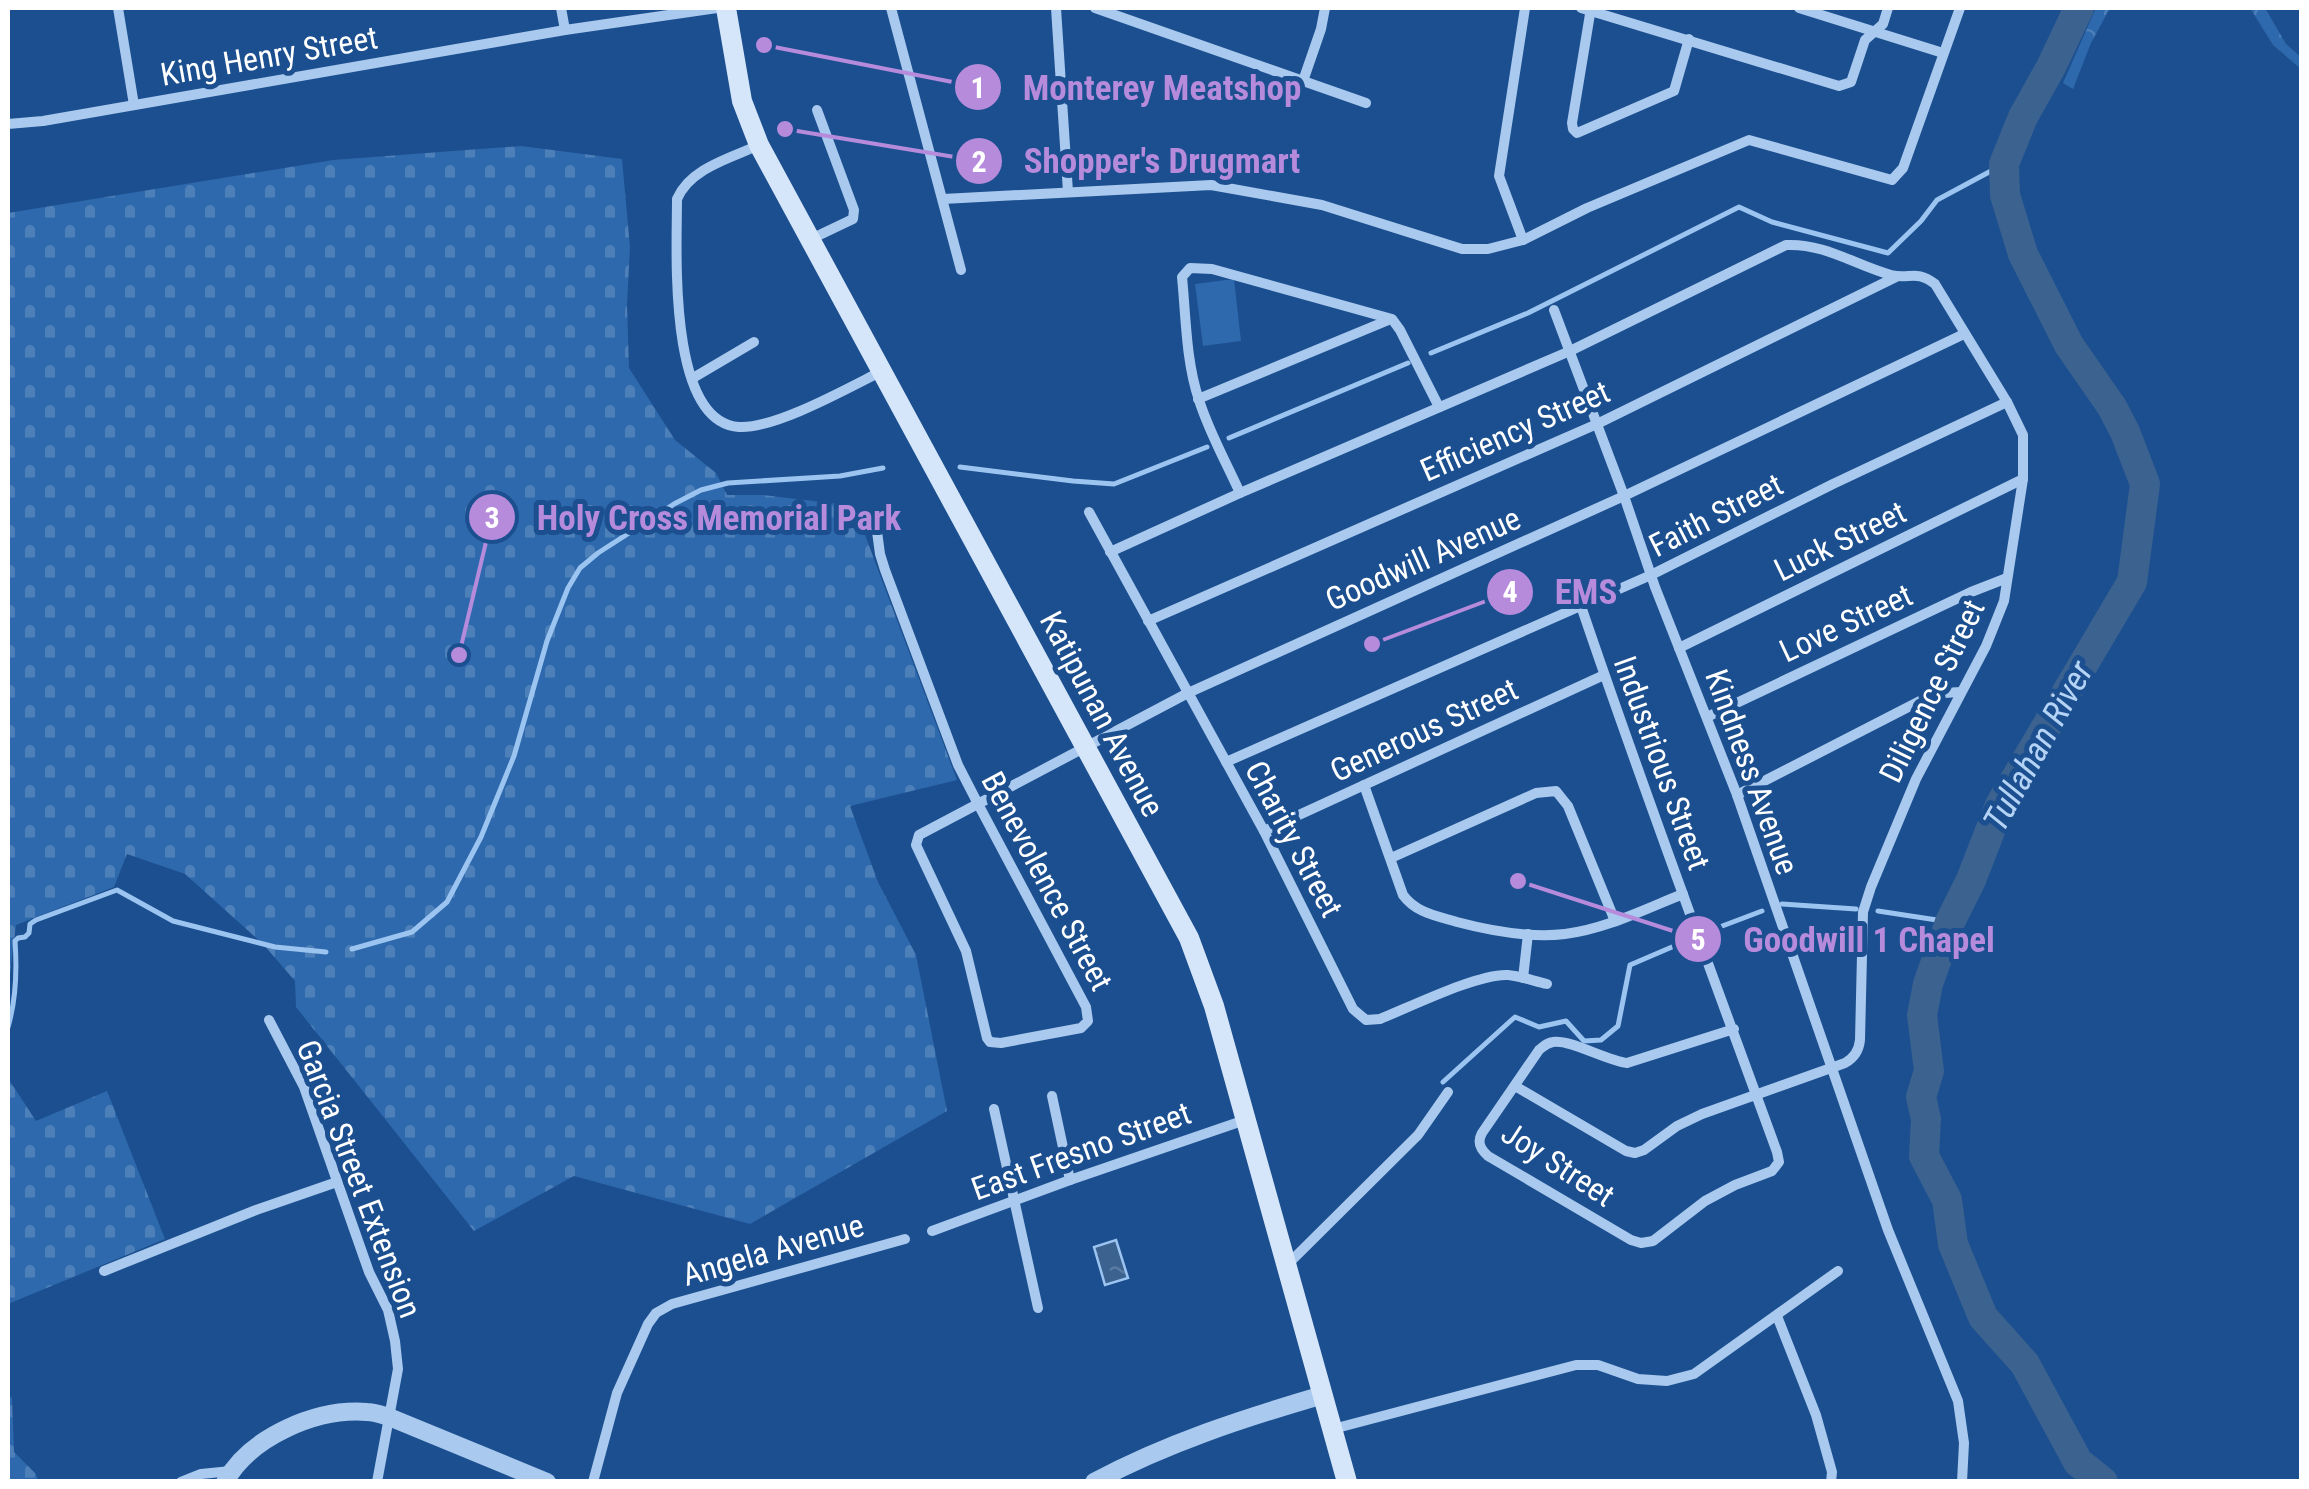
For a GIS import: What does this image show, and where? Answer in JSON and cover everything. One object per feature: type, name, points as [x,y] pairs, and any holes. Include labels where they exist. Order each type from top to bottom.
[{"type":"main road","name":"Katipunan Avenue","points":[[726,8],[742,102],[759,144],[1189,938],[1214,1006],[1347,1482]]},
{"type":"street","points":[[118,8],[134,105]]},
{"type":"street","points":[[561,8],[565,30]]},
{"type":"street","name":"King Henry Street","points":[[8,124],[717,8]]},
{"type":"street","points":[[892,8],[961,270]]},
{"type":"street","points":[[1056,8],[1068,192]]},
{"type":"street","points":[[1095,8],[1366,103]]},
{"type":"street","points":[[1303,80],[1325,8]]},
{"type":"street","points":[[1523,240],[1499,176],[1524,8]]},
{"type":"street","points":[[1689,38],[1674,92],[1577,133],[1573,130],[1587,8],[1689,38],[1839,86],[1851,82],[1865,40],[1883,24],[1888,8]]},
{"type":"street","points":[[1799,8],[1943,53]]},
{"type":"street","points":[[943,200],[1211,185],[1322,205],[1462,249],[1488,249],[1523,240],[1749,140],[1892,180],[1903,168],[1960,8]]},
{"type":"street","points":[[811,239],[854,219],[817,110]]},
{"type":"street","points":[[759,144],[698,173],[682,188],[677,199],[677,294],[685,360],[705,408],[725,425],[744,427],[792,414],[882,370]]},
{"type":"street","name":"Diligence Street","points":[[1110,552],[1240,492],[1570,352],[1786,245],[1800,244],[1832,252],[1896,277],[1925,276],[1935,284],[2022,435],[2023,479],[1998,620],[1916,779],[1863,912],[1859,1047],[1849,1061],[1831,1068]]},
{"type":"street","points":[[1240,492],[1198,399],[1182,277],[1190,268],[1212,269],[1392,319],[1439,407]]},
{"type":"street","name":"Efficiency Street","points":[[1148,621],[1597,424],[1896,277]]},
{"type":"street","name":"Kindness Avenue","points":[[1554,310],[1737,794],[1888,1230],[1958,1400],[1964,1443],[1962,1482]]},
{"type":"street","points":[[1198,399],[1392,319]]},
{"type":"street","name":"Goodwill Avenue","points":[[916,846],[919,835],[977,802],[1188,693],[1624,496],[1964,334]]},
{"type":"street","points":[[692,378],[754,342]]},
{"type":"street","name":"Faith Street","points":[[1226,762],[1651,575],[2006,402]]},
{"type":"street","name":"Luck Street","points":[[1679,648],[2023,479]]},
{"type":"street","name":"Charity Street","points":[[1090,512],[1264,831],[1354,1008],[1366,1020],[1380,1019],[1493,976],[1509,975],[1546,984]]},
{"type":"street","name":"Benevolence Street","points":[[876,524],[885,570],[949,742],[1086,1007],[1086,1025],[1002,1044],[990,1042],[966,950],[916,846]]},
{"type":"street","name":"Love Street","points":[[1707,716],[2007,578]]},
{"type":"street","name":"Industrious Street","points":[[1581,606],[1779,1162]]},
{"type":"street","name":"Generous Street","points":[[1264,831],[1604,675]]},
{"type":"street","points":[[1737,794],[1920,701],[1960,692]]},
{"type":"street","points":[[1364,785],[1403,895],[1410,905],[1426,912],[1480,928],[1568,934],[1615,921],[1683,894]]},
{"type":"street","points":[[1391,858],[1536,793],[1556,791],[1568,806],[1615,921]]},
{"type":"street","points":[[1523,978],[1528,934]]},
{"type":"street","name":"Garcia Street Extension","points":[[269,1020],[304,1086],[369,1272],[388,1310],[398,1369],[377,1482]]},
{"type":"street","name":"Joy Street","points":[[1734,1029],[1627,1063],[1552,1042],[1539,1050],[1479,1138],[1483,1152],[1635,1242],[1653,1241],[1705,1201],[1772,1170],[1779,1162]]},
{"type":"street","points":[[1515,1086],[1626,1152],[1635,1153],[1685,1122],[1831,1068]]},
{"type":"street","points":[[1287,1265],[1418,1135],[1448,1092]]},
{"type":"street","points":[[1052,1096],[1070,1180]]},
{"type":"street","points":[[994,1110],[1038,1308]]},
{"type":"street","name":"East Fresno Street","points":[[932,1231],[1246,1119]]},
{"type":"street","points":[[104,1271],[337,1182]]},
{"type":"street","name":"Angela Avenue","points":[[593,1482],[617,1392],[656,1313],[672,1304],[906,1239]]},
{"type":"street","points":[[1332,1429],[1576,1366],[1598,1365],[1638,1379],[1667,1382],[1694,1374],[1838,1270]]},
{"type":"street","points":[[1777,1316],[1816,1416],[1832,1472],[1831,1482]]},
{"type":"street","points":[[1094,1482],[1118,1476],[1158,1450],[1196,1435],[1323,1395]]},
{"type":"street","points":[[181,1482],[217,1471],[228,1476],[263,1441],[285,1429],[312,1420],[367,1412],[390,1417],[514,1475],[547,1482]]},
{"type":"green space","points":[[2096,8],[2110,8],[2073,89],[2063,83]]},
{"type":"green space","points":[[2250,8],[2265,8],[2286,44],[2301,57],[2301,69],[2273,45]]},
{"type":"green space","points":[[521,146],[622,159],[630,247],[629,368],[675,440],[716,473],[727,495],[839,504],[844,529],[862,527],[957,780],[850,806],[878,882],[916,955],[947,1111],[750,1224],[574,1176],[474,1231],[296,1007],[295,981],[263,944],[185,874],[127,854],[114,887],[16,925],[8,990],[8,213],[333,160]]},
{"type":"green space","points":[[1234,279],[1241,341],[1203,346],[1195,284]]},
{"type":"green space","points":[[8,1078],[36,1121],[107,1091],[165,1239],[8,1304]]},
{"type":"green space","points":[[8,1395],[12,1398],[14,1452],[38,1481],[8,1481]]},
{"type":"water","points":[[1116,1240],[1128,1278],[1105,1285],[1094,1247]]},
{"type":"waterway","name":"Tullahan River","points":[[2079,8],[2023,117],[2004,164],[2005,195],[2023,254],[2069,345],[2112,407],[2145,484],[2132,582],[2000,805],[1950,922],[1928,984],[1922,1015],[1929,1071],[1921,1097],[1926,1119],[1924,1156],[1947,1200],[1953,1244],[1983,1317],[2025,1364],[2078,1462],[2103,1482]]},
{"type":"waterway","points":[[1431,353],[1528,313],[1739,207],[1772,222],[1888,253],[1937,200],[2004,164]]},
{"type":"waterway","points":[[1229,438],[1408,363]]},
{"type":"waterway","points":[[960,467],[1114,484],[1207,447]]},
{"type":"waterway","points":[[352,949],[412,932],[447,902],[481,837],[514,756],[547,641],[580,568],[701,490],[728,483],[840,476],[883,468]]},
{"type":"waterway","points":[[8,1027],[15,984],[15,941],[25,937],[36,920],[117,890],[173,921],[275,947],[326,952]]},
{"type":"waterway","points":[[1782,904],[1856,909]]},
{"type":"waterway","points":[[1709,931],[1762,911]]},
{"type":"waterway","points":[[1878,911],[1950,922]]},
{"type":"waterway","points":[[1443,1082],[1515,1017],[1539,1027],[1566,1021],[1584,1041],[1601,1040],[1618,1026],[1630,965],[1686,941]]},
{"type":"place","name":"Monterey Meatshop","points":[[764,45]]},
{"type":"place","name":"Shopper's Drugmart","points":[[785,129]]},
{"type":"place","name":"EMS","points":[[1372,644]]},
{"type":"place","name":"Holy Cross Memorial Park","points":[[459,655]]},
{"type":"place","name":"Goodwill 1 Chapel","points":[[1518,881]]}]
